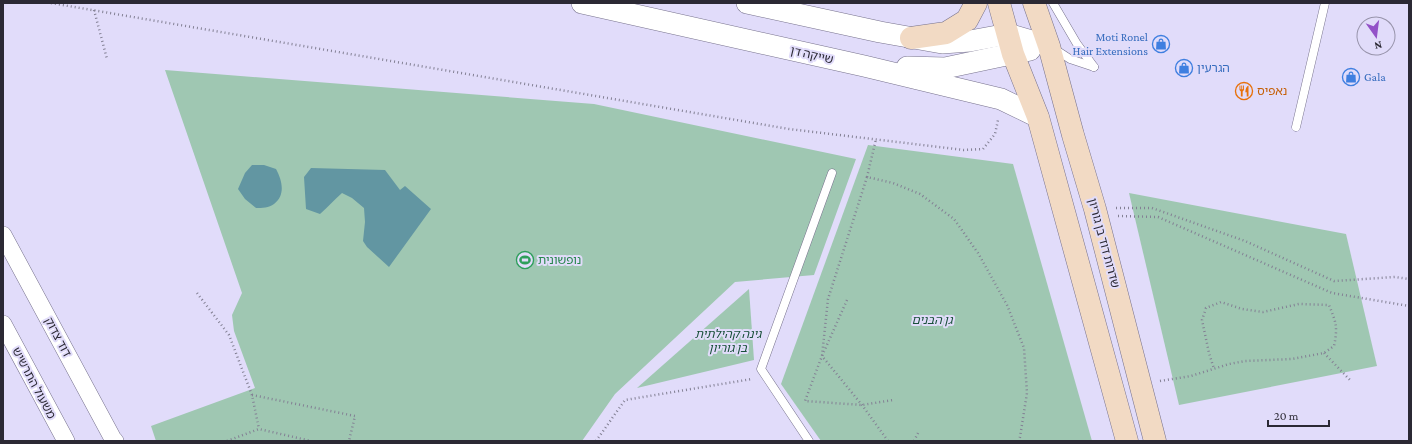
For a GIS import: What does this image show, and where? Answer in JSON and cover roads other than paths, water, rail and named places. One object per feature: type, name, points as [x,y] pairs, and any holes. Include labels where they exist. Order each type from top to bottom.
[{"type":"main road","points":[[912,38],[946,34],[966,20],[976,3]]},
{"type":"main road","points":[[999,3],[1010,44],[1038,117],[1127,441]]},
{"type":"main road","name":"שדרות דוד בן גוריון","points":[[1034,3],[1049,46],[1095,209],[1154,441]]},
{"type":"street","name":"שייקה דן","points":[[582,3],[1001,98],[1038,117]]},
{"type":"street","points":[[747,3],[942,43],[970,41],[1049,46]]},
{"type":"street","points":[[864,66],[945,68],[1010,44]]},
{"type":"street","name":"דוד צדוק","points":[[3,235],[114,440]]},
{"type":"street","name":"משעול התרשיש","points":[[3,324],[66,441]]},
{"type":"lane","points":[[1049,46],[1070,59],[1094,67],[1077,44],[1053,3]]},
{"type":"lane","points":[[1296,127],[1325,3]]},
{"type":"lane","points":[[809,441],[761,369],[832,173]]},
{"type":"place","name":"Moti Ronel Hair Extensions","points":[[1161,44]]},
{"type":"place","name":"הגרעין","points":[[1184,68]]},
{"type":"place","name":"Gala","points":[[1351,77]]},
{"type":"place","name":"נאפיס","points":[[1244,91]]},
{"type":"place","name":"נופשונית","points":[[525,260]]},
{"type":"park label","name":"גן הבנים","points":[[932,320]]},
{"type":"park label","name":"גינה קהילתית בן גוריון","points":[[728,341]]}]
